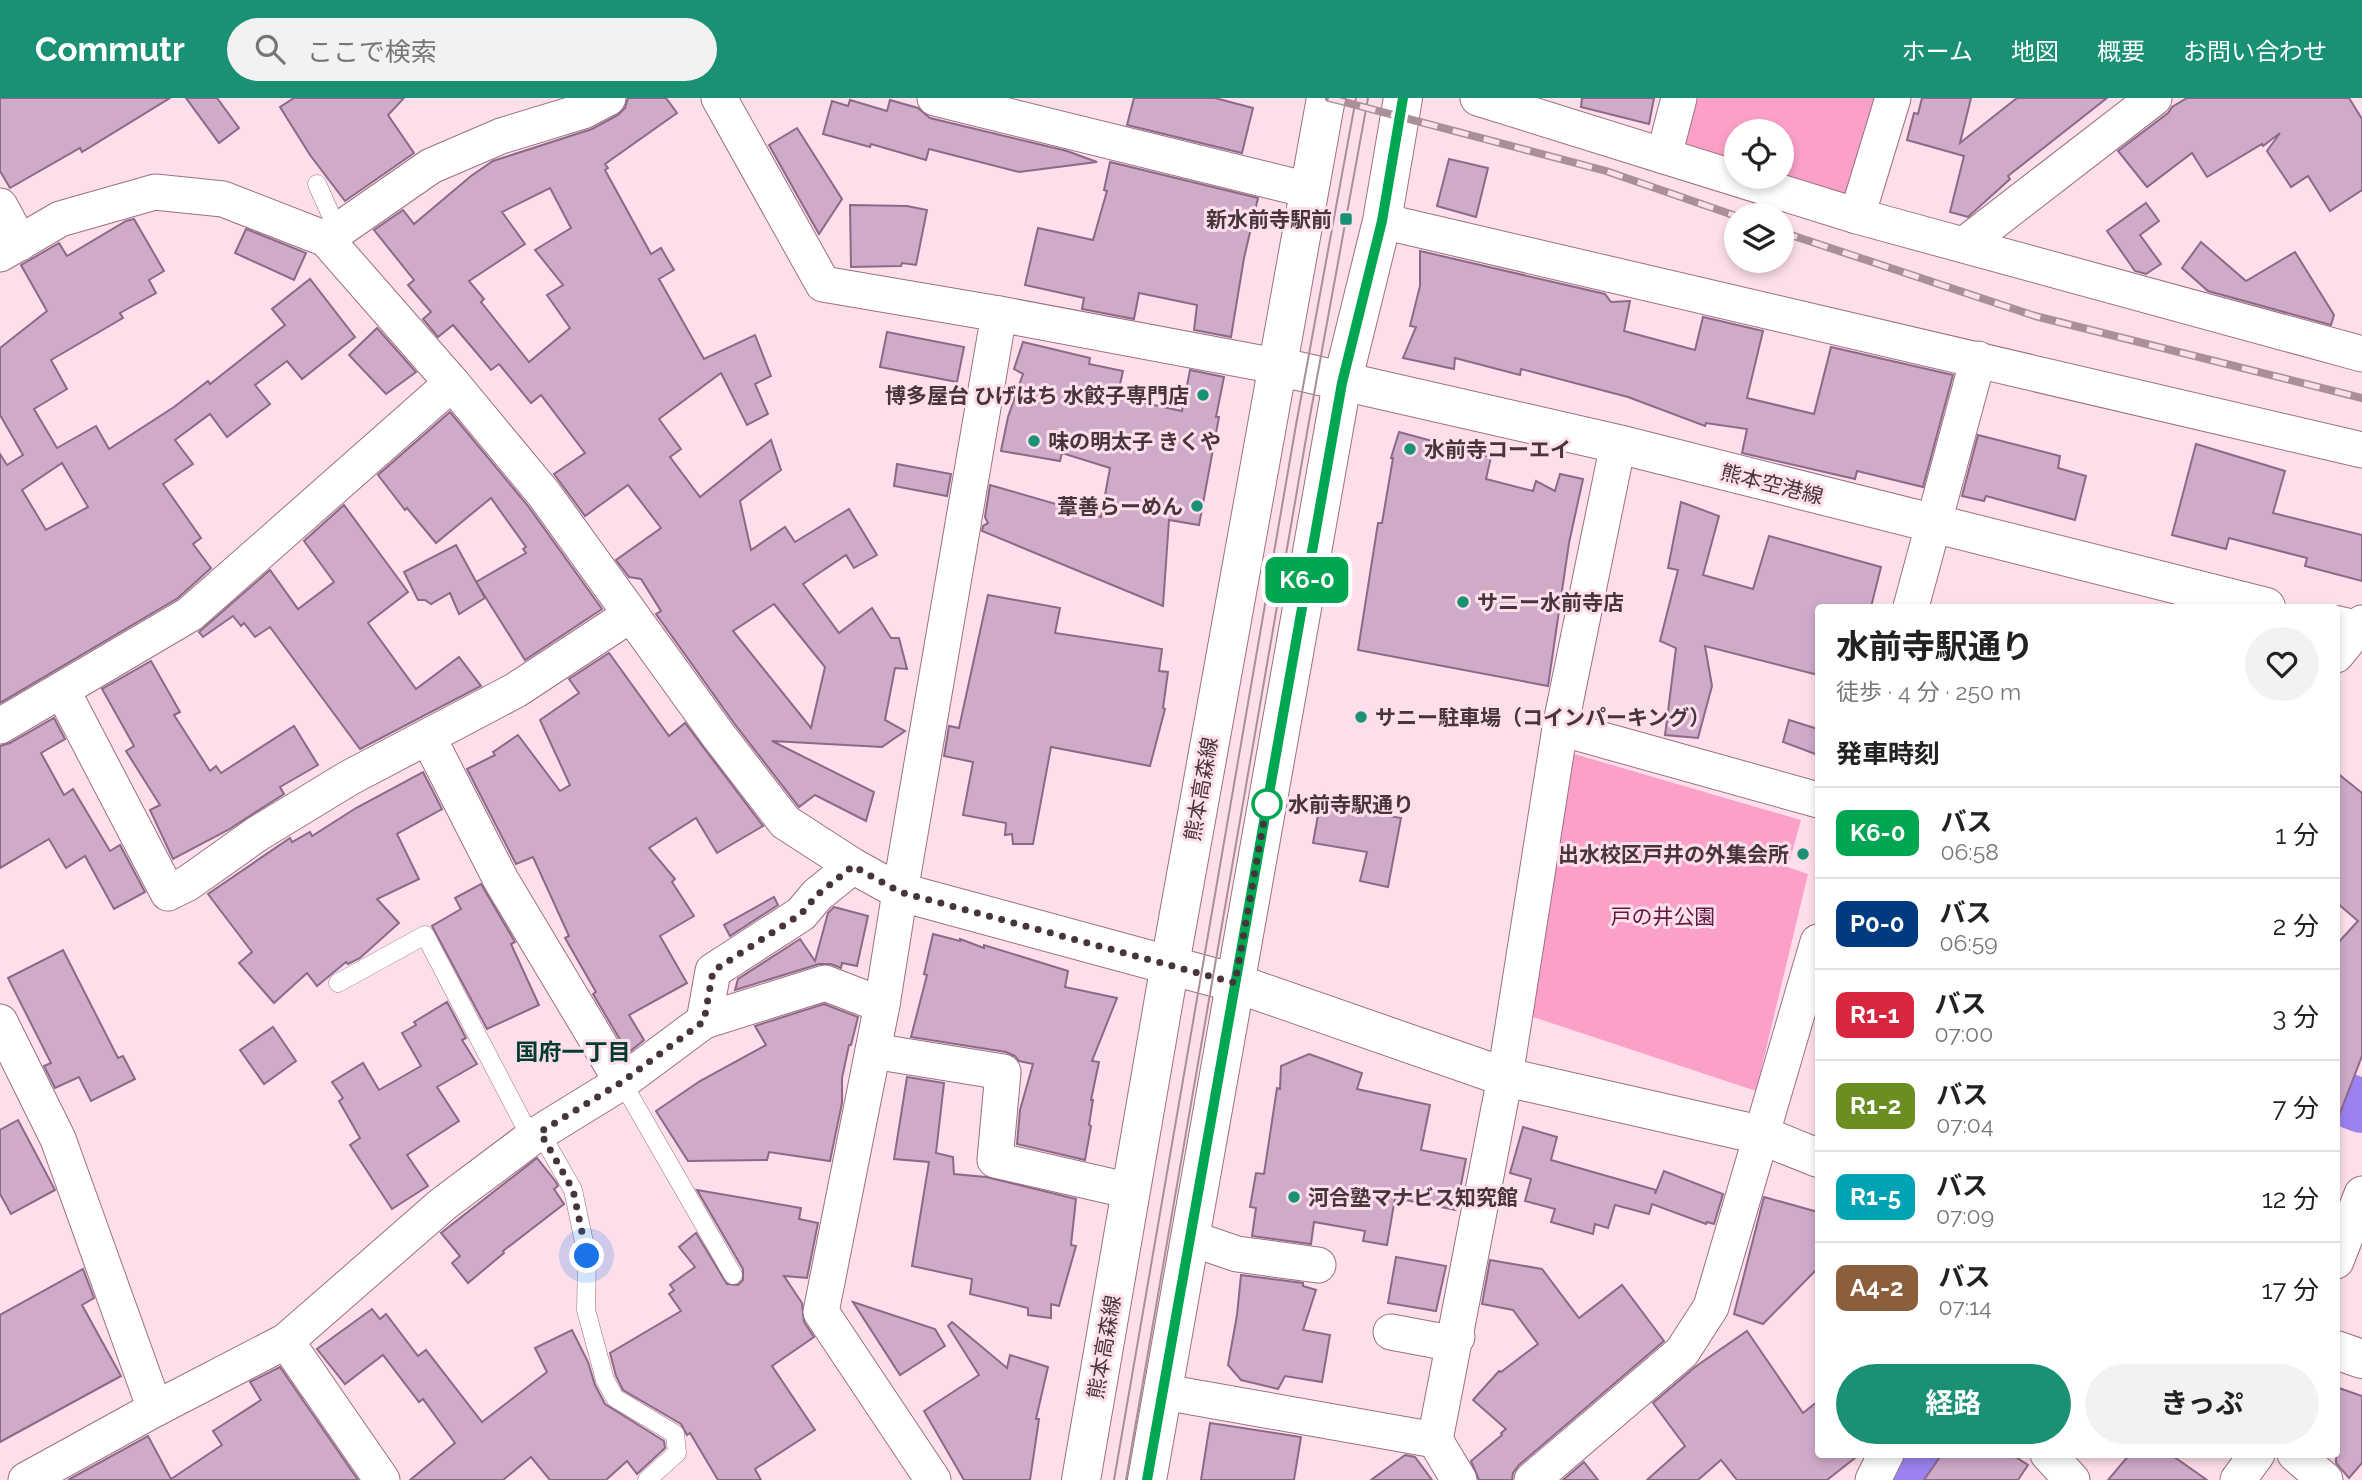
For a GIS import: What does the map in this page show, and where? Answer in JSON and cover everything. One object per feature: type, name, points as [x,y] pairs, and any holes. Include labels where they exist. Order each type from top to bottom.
[{"type":"main road","name":"熊本高森線","points":[[1082,1480],[1170,964],[1326,98]]},
{"type":"main road","points":[[1147,1480],[1342,383],[1382,221],[1403,98]]},
{"type":"main road","name":"熊本空港線","points":[[1276,366],[1618,444],[2254,604]]},
{"type":"main road","points":[[900,892],[1235,983],[1505,1077],[1761,1135],[1815,1157]]},
{"type":"main road","points":[[2340,1351],[2362,1359]]},
{"type":"street","points":[[332,235],[431,166],[501,136],[583,111],[608,98]]},
{"type":"street","points":[[719,98],[823,284],[1276,366]]},
{"type":"street","points":[[935,98],[1308,190]]},
{"type":"street","points":[[1478,98],[1857,216],[2362,354]]},
{"type":"street","points":[[1664,156],[1679,98]]},
{"type":"street","points":[[1857,216],[1893,98]]},
{"type":"street","points":[[1965,244],[2154,98]]},
{"type":"street","points":[[0,206],[10,248],[60,219],[155,192],[223,200],[332,235],[544,494],[630,615],[785,822],[853,866],[900,892]]},
{"type":"street","points":[[1382,221],[2362,450]]},
{"type":"street","points":[[933,1480],[821,1312],[882,1005],[999,314]]},
{"type":"street","points":[[1912,604],[1978,359]]},
{"type":"street","points":[[0,726],[190,614],[452,383]]},
{"type":"street","points":[[1459,1480],[1436,1440],[1505,1077],[1560,728],[1618,444]]},
{"type":"street","points":[[62,690],[168,893],[188,883],[257,834],[349,778],[516,690],[630,615]]},
{"type":"street","points":[[1560,728],[1815,799]]},
{"type":"street","points":[[428,737],[500,880],[622,1082]]},
{"type":"street","points":[[704,1021],[713,971],[801,914],[807,893],[853,866]]},
{"type":"street","points":[[1532,1480],[1682,1352],[1711,1307],[1815,952]]},
{"type":"street","points":[[26,1480],[286,1341],[443,1205],[536,1135],[622,1082],[704,1021],[825,983],[882,1005]]},
{"type":"street","points":[[0,1022],[58,1139],[155,1409]]},
{"type":"street","points":[[873,1051],[1003,1072],[995,1160],[1131,1191]]},
{"type":"street","points":[[2340,1251],[2362,1194]]},
{"type":"street","points":[[1190,1238],[1237,1254],[1318,1265]]},
{"type":"street","points":[[1391,1332],[1439,1341],[1457,1337]]},
{"type":"street","points":[[286,1341],[382,1480]]},
{"type":"street","points":[[1164,1392],[1436,1440]]},
{"type":"street","points":[[1873,1480],[1884,1458]]},
{"type":"street","points":[[2052,1458],[2072,1480]]},
{"type":"street","points":[[2238,1480],[2254,1458]]},
{"type":"street","points":[[2300,1458],[2325,1480]]},
{"type":"lane","points":[[317,184],[332,235]]},
{"type":"lane","points":[[338,983],[425,935],[536,1135],[573,1190],[587,1256],[586,1310],[605,1380],[615,1398],[675,1434],[677,1453],[647,1480]]},
{"type":"lane","points":[[622,1082],[733,1275]]},
{"type":"green space","points":[[1693,98],[1878,98],[1853,200],[1794,181],[1794,119],[1724,119],[1724,158],[1681,144]]},
{"type":"green space","name":"戸の井公園","points":[[1557,749],[1801,820],[1788,867],[1808,874],[1756,1091],[1515,1011]]},
{"type":"building","points":[[0,98],[170,98],[82,152],[80,148],[10,188],[0,171]]},
{"type":"building","points":[[186,98],[217,98],[239,128],[219,143]]},
{"type":"building","points":[[294,98],[404,98],[388,115],[414,153],[345,201],[310,155],[280,107]]},
{"type":"building","points":[[628,98],[666,98],[677,113],[605,164],[608,168],[605,170],[651,254],[661,248],[674,270],[659,279],[704,359],[755,335],[771,376],[755,384],[768,414],[747,425],[721,373],[659,419],[681,449],[670,457],[700,497],[771,440],[781,470],[740,501],[751,550],[785,527],[795,542],[849,509],[877,555],[854,568],[846,555],[803,584],[839,633],[872,608],[891,638],[899,638],[907,669],[895,668],[885,720],[905,731],[882,747],[772,741],[874,792],[866,821],[815,795],[799,807],[734,723],[656,614],[661,611],[641,579],[629,577],[616,560],[661,528],[628,485],[585,516],[554,474],[585,453],[541,395],[531,403],[499,364],[491,370],[453,325],[438,337],[423,319],[431,312],[408,285],[414,280],[374,230],[403,210],[414,224],[493,161],[592,129],[618,115],[625,108]],"holes":[[[550,188],[571,228],[535,250],[563,285],[547,295],[570,328],[529,362],[481,302],[484,299],[469,281],[525,244],[502,212]],[[774,604],[825,667],[811,728],[733,631]]]},
{"type":"building","points":[[1134,98],[1215,98],[1253,108],[1242,153],[1127,125]]},
{"type":"building","points":[[1582,98],[1654,98],[1649,124],[1581,107]]},
{"type":"building","points":[[1922,98],[1971,98],[1960,143],[2017,98],[2107,98],[2008,176],[2010,179],[1968,217],[1950,212],[1964,156],[1907,140],[1914,113],[1918,114]]},
{"type":"building","points":[[2187,98],[2349,98],[2362,119],[2362,190],[2330,211],[2308,176],[2291,187],[2267,151],[2280,133],[2263,146],[2262,144],[2207,177],[2192,153],[2147,187],[2118,151]]},
{"type":"building","points":[[850,100],[887,111],[890,100],[918,108],[930,118],[1067,151],[1097,162],[1019,172],[929,149],[926,160],[823,134],[832,101],[848,106]]},
{"type":"building","points":[[797,128],[842,199],[819,234],[769,145]]},
{"type":"building","points":[[1449,159],[1488,168],[1476,217],[1437,206]]},
{"type":"building","points":[[1110,162],[1258,198],[1244,258],[1231,337],[1194,330],[1197,305],[1139,293],[1134,319],[1082,309],[1084,298],[1025,285],[1038,228],[1093,240],[1107,191],[1104,190]]},
{"type":"building","points":[[2146,203],[2159,221],[2140,235],[2161,264],[2146,274],[2135,271],[2107,231]]},
{"type":"building","points":[[850,205],[907,206],[927,210],[916,265],[902,263],[901,266],[851,267]]},
{"type":"building","points":[[134,219],[164,271],[149,280],[156,293],[120,313],[123,318],[51,360],[67,389],[34,409],[57,448],[96,426],[109,449],[174,407],[208,381],[210,384],[285,325],[272,309],[310,279],[355,337],[302,379],[287,361],[255,385],[270,404],[227,437],[210,414],[175,440],[193,464],[163,484],[201,538],[193,544],[211,568],[178,598],[0,703],[0,454],[7,465],[23,455],[0,415],[0,348],[47,311],[21,265],[59,243],[67,256],[126,221]],"holes":[[[62,463],[88,507],[46,530],[22,490]]]},
{"type":"building","points":[[246,229],[306,253],[294,280],[235,253]]},
{"type":"building","points":[[2201,242],[2246,281],[2295,252],[2334,315],[2331,325],[2208,291],[2182,268]]},
{"type":"building","points":[[1420,251],[1605,294],[1611,302],[1630,301],[1624,331],[1695,350],[1703,317],[1763,331],[1747,398],[1814,414],[1831,347],[1953,375],[1923,487],[1857,471],[1855,479],[1742,453],[1747,429],[1706,423],[1705,426],[1628,397],[1521,369],[1520,375],[1455,358],[1454,369],[1403,358],[1416,327],[1410,326],[1420,286]]},
{"type":"building","points":[[377,328],[416,372],[386,394],[349,355]]},
{"type":"building","points":[[887,332],[964,347],[957,382],[880,367]]},
{"type":"building","points":[[1023,342],[1090,358],[1089,364],[1123,371],[1117,397],[1182,411],[1190,370],[1224,377],[1199,525],[1169,520],[1163,606],[982,531],[983,526],[988,523],[985,517],[990,485],[1101,517],[1110,468],[1062,453],[1060,461],[1001,451],[1008,417],[1023,374],[1014,369]]},
{"type":"building","points":[[450,412],[528,506],[602,609],[525,660],[476,582],[526,553],[523,549],[526,547],[491,498],[436,543],[407,508],[405,510],[378,475]]},
{"type":"building","name":"サニー水前寺店","points":[[1399,432],[1491,457],[1486,479],[1533,491],[1536,481],[1555,491],[1560,474],[1583,479],[1569,543],[1548,686],[1358,650],[1378,523],[1382,523],[1391,458]]},
{"type":"building","points":[[1978,435],[2060,456],[2058,468],[2086,476],[2075,520],[1986,496],[1984,501],[1962,496]]},
{"type":"building","points":[[2196,444],[2285,471],[2273,513],[2362,535],[2362,581],[2305,566],[2307,558],[2229,538],[2226,549],[2172,535]]},
{"type":"building","points":[[897,464],[951,474],[947,496],[894,486]]},
{"type":"building","points":[[1681,502],[1719,516],[1703,575],[1753,589],[1769,536],[1881,567],[1872,604],[1815,604],[1815,674],[1705,646],[1712,686],[1698,738],[1665,735],[1676,648],[1660,641],[1678,570],[1668,568]]},
{"type":"building","points":[[344,505],[408,592],[368,623],[416,689],[459,657],[481,686],[360,749],[270,627],[255,637],[244,623],[241,626],[233,616],[203,637],[199,632],[270,570],[298,609],[334,582],[304,541]]},
{"type":"building","points":[[456,545],[485,598],[459,614],[450,593],[431,604],[418,600],[404,572]]},
{"type":"building","points":[[988,595],[1060,608],[1055,633],[1162,649],[1159,671],[1168,672],[1165,709],[1150,766],[1051,747],[1033,844],[1013,844],[1012,834],[1005,835],[1006,823],[963,815],[973,762],[944,756],[949,726],[959,728]]},
{"type":"building","points":[[609,653],[669,736],[685,723],[763,826],[717,853],[696,818],[649,848],[675,879],[672,882],[694,916],[660,936],[687,983],[629,1015],[644,1040],[628,1053],[593,994],[596,992],[565,938],[569,936],[533,857],[516,864],[467,769],[495,755],[493,752],[518,735],[560,791],[570,785],[540,720],[579,693],[569,679]]},
{"type":"building","points":[[151,661],[180,712],[174,715],[210,771],[216,766],[221,773],[294,726],[318,765],[280,787],[284,794],[228,830],[173,859],[150,810],[160,805],[126,751],[134,746],[102,689]]},
{"type":"building","points":[[54,718],[65,739],[41,753],[64,795],[73,789],[110,851],[120,845],[145,892],[114,909],[85,856],[66,868],[49,839],[0,868],[0,746]]},
{"type":"building","points":[[1789,720],[1815,728],[1815,754],[1783,742]]},
{"type":"building","points":[[423,772],[442,809],[397,834],[419,879],[377,899],[399,923],[360,958],[348,964],[346,962],[317,986],[307,973],[274,1003],[239,963],[252,952],[208,894],[290,838],[292,842],[310,832],[312,836],[356,808]]},
{"type":"building","points":[[2340,775],[2362,793],[2362,1056],[2340,1113],[2340,941],[2358,921],[2340,905]]},
{"type":"building","points":[[1320,804],[1401,818],[1388,887],[1360,881],[1367,852],[1313,843]]},
{"type":"building","points":[[481,884],[515,942],[511,944],[539,1005],[487,1029],[432,926],[461,909],[455,898]]},
{"type":"building","points":[[774,897],[778,905],[730,936],[724,925]]},
{"type":"building","points":[[834,907],[868,916],[857,966],[842,963],[841,968],[831,964],[819,964],[735,990],[738,979],[800,939],[815,961],[828,913]]},
{"type":"building","points":[[933,934],[960,939],[984,948],[984,945],[1068,971],[1065,987],[1117,998],[1092,1061],[1099,1062],[1091,1100],[1091,1126],[1085,1160],[1017,1144],[1020,1110],[1033,1064],[1019,1061],[1006,1052],[911,1037],[927,975],[924,974]]},
{"type":"building","points":[[63,950],[118,1058],[123,1056],[135,1079],[91,1101],[79,1077],[55,1088],[44,1066],[51,1063],[8,978]]},
{"type":"building","points":[[447,1002],[466,1038],[462,1040],[477,1064],[437,1087],[459,1121],[407,1155],[428,1186],[392,1209],[350,1145],[360,1138],[339,1101],[343,1098],[332,1082],[363,1063],[379,1090],[421,1066],[402,1033],[416,1025],[414,1022]]},
{"type":"building","points":[[824,1004],[858,1017],[842,1078],[842,1103],[830,1161],[769,1152],[767,1160],[688,1161],[656,1111],[700,1081],[766,1045],[755,1026]]},
{"type":"building","points":[[273,1027],[296,1061],[264,1084],[240,1050]]},
{"type":"building","points":[[1309,1054],[1362,1073],[1357,1089],[1430,1105],[1421,1150],[1466,1159],[1456,1210],[1395,1198],[1387,1245],[1363,1241],[1365,1231],[1314,1222],[1311,1244],[1252,1236],[1256,1208],[1250,1207],[1256,1173],[1264,1174],[1277,1088],[1280,1089],[1281,1066]]},
{"type":"building","points":[[907,1077],[944,1083],[936,1153],[953,1157],[954,1174],[986,1177],[1076,1199],[1071,1245],[1076,1246],[1059,1306],[1051,1304],[1051,1318],[1028,1315],[1028,1308],[970,1294],[972,1279],[912,1266],[929,1162],[894,1159]]},
{"type":"building","points":[[18,1120],[55,1190],[11,1214],[0,1194],[0,1130]]},
{"type":"building","points":[[1523,1127],[1557,1137],[1551,1160],[1656,1190],[1655,1194],[1664,1171],[1723,1194],[1714,1224],[1706,1224],[1652,1204],[1649,1214],[1615,1205],[1608,1228],[1595,1224],[1593,1234],[1551,1222],[1555,1209],[1525,1201],[1531,1179],[1510,1173]]},
{"type":"building","points":[[537,1158],[556,1182],[558,1186],[554,1189],[564,1204],[503,1251],[504,1253],[468,1283],[452,1263],[460,1256],[441,1233]]},
{"type":"building","points":[[697,1190],[801,1208],[799,1219],[818,1223],[807,1278],[784,1276],[802,1303],[804,1322],[814,1337],[772,1366],[815,1430],[755,1469],[761,1480],[718,1480],[690,1433],[687,1435],[681,1424],[623,1390],[610,1353],[681,1311],[669,1294],[674,1290],[670,1285],[695,1267],[679,1247],[696,1233],[727,1284],[738,1285],[743,1280],[743,1269]]},
{"type":"building","points":[[1764,1197],[1815,1211],[1815,1271],[1763,1324],[1734,1314]]},
{"type":"building","points":[[1396,1257],[1446,1266],[1436,1311],[1388,1303]]},
{"type":"building","points":[[1490,1260],[1542,1269],[1579,1318],[1622,1285],[1664,1341],[1519,1465],[1512,1480],[1479,1480],[1471,1461],[1506,1429],[1473,1400],[1499,1371],[1538,1344],[1513,1310],[1482,1304]]},
{"type":"building","points":[[83,1269],[94,1298],[82,1305],[121,1376],[0,1442],[0,1315]]},
{"type":"building","points":[[1241,1275],[1303,1283],[1303,1286],[1316,1290],[1303,1330],[1330,1335],[1322,1382],[1285,1376],[1278,1389],[1241,1380],[1228,1365]]},
{"type":"building","points":[[853,1302],[935,1329],[945,1346],[900,1375]]},
{"type":"building","points":[[372,1309],[380,1319],[386,1314],[418,1356],[426,1350],[482,1422],[547,1372],[535,1348],[572,1330],[605,1404],[664,1441],[665,1448],[637,1474],[627,1461],[606,1480],[550,1480],[531,1457],[503,1480],[410,1480],[455,1443],[423,1399],[419,1402],[383,1355],[345,1384],[317,1349]]},
{"type":"building","points":[[952,1322],[1007,1368],[1010,1355],[1048,1367],[1036,1419],[1039,1419],[1030,1480],[964,1480],[924,1411],[979,1375],[948,1326]]},
{"type":"building","points":[[1747,1331],[1803,1413],[1815,1403],[1815,1458],[1855,1458],[1827,1480],[1737,1480],[1721,1460],[1698,1480],[1647,1480],[1685,1446],[1653,1403],[1695,1367]]},
{"type":"building","points":[[280,1367],[358,1480],[68,1480],[148,1436],[171,1479],[222,1445],[213,1431],[261,1400],[250,1382]]},
{"type":"building","points":[[2340,1388],[2362,1396],[2362,1463],[2349,1478],[2336,1463],[2336,1458],[2340,1458]]},
{"type":"building","points":[[1210,1423],[1301,1437],[1294,1480],[1201,1480]]},
{"type":"building","points":[[1405,1455],[1415,1457],[1432,1480],[1371,1480]]},
{"type":"building","points":[[1939,1458],[2017,1458],[2028,1465],[2018,1480],[1924,1480]]},
{"type":"building","points":[[2127,1458],[2176,1458],[2207,1480],[2108,1480]]},
{"type":"building","points":[[1584,1462],[1598,1480],[1563,1480]]},
{"type":"waterway","points":[[2340,1098],[2362,1106]]},
{"type":"waterway","points":[[1904,1480],[1915,1458]]},
{"type":"tram line","points":[[1114,1480],[1296,425],[1356,98]]},
{"type":"tram line","points":[[1126,1480],[1308,427],[1368,98]]},
{"type":"railway","points":[[1329,98],[1606,171],[1724,212]]},
{"type":"railway","points":[[1794,236],[2035,316],[2362,398]]},
{"type":"bus line","name":"K6-0","points":[[1147,1480],[1342,383],[1382,221],[1403,98]]},
{"type":"place","name":"新水前寺駅前","points":[[1346,219]]},
{"type":"place","name":"博多屋台 ひげはち 水餃子専門店","points":[[1203,395]]},
{"type":"place","name":"味の明太子 きくや","points":[[1034,441]]},
{"type":"place","name":"水前寺コーエイ","points":[[1410,449]]},
{"type":"place","name":"葦善らーめん","points":[[1197,506]]},
{"type":"place","name":"サニー水前寺店","points":[[1463,602]]},
{"type":"place","name":"サニー駐車場（コインパーキング）","points":[[1361,717]]},
{"type":"place","name":"水前寺駅通り","points":[[1267,804]]},
{"type":"place","name":"出水校区戸井の外集会所","points":[[1803,854]]},
{"type":"place","name":"河合塾マナビス知究館","points":[[1294,1197]]},
{"type":"district","name":"国府一丁目","points":[[573,1051]]},
{"type":"route","points":[[587,1256],[573,1190],[540,1132],[622,1082],[704,1021],[713,971],[801,914],[817,895],[853,866],[900,892],[1235,983],[1267,804]]}]
